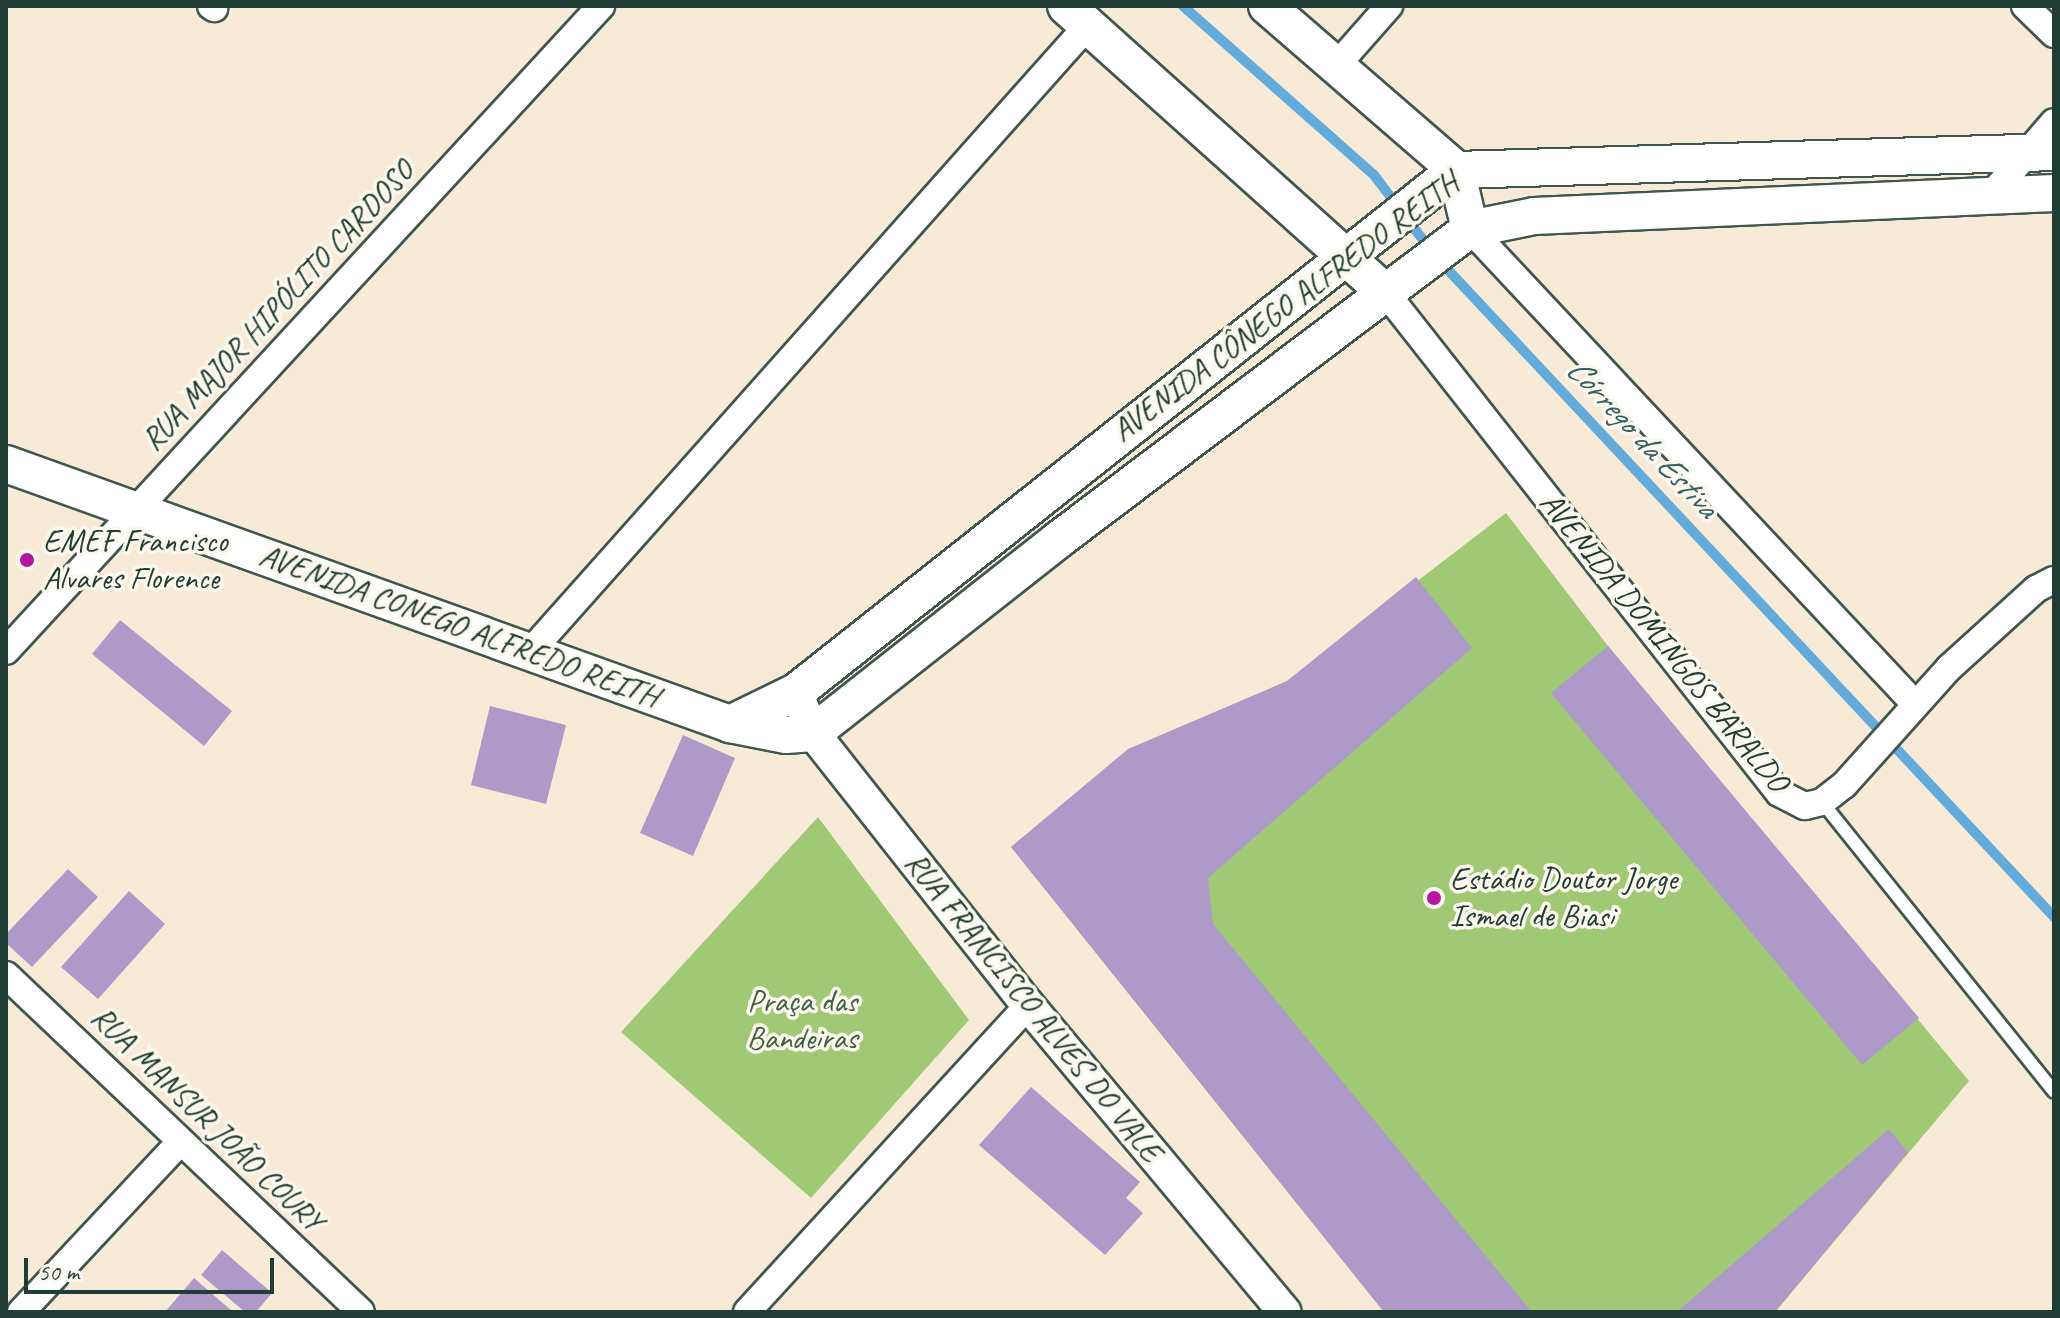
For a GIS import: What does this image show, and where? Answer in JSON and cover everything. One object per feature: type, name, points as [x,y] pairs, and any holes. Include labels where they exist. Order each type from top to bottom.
[{"type":"main road","points":[[1267,6],[1456,170],[1461,236]]},
{"type":"main road","name":"AVENIDA DOMINGOS BARALDO","points":[[1077,16],[1386,293]]},
{"type":"main road","name":"AVENIDA CÔNEGO ALFREDO REITH","points":[[796,692],[1033,501],[1456,170],[2041,152]]},
{"type":"main road","name":"AVENIDA CÔNEGO ALFREDO REITH","points":[[813,733],[1058,540],[1461,236],[1534,216],[2054,193]]},
{"type":"main road","name":"AVENIDA CONEGO ALFREDO REITH","points":[[6,464],[730,724],[786,735],[813,733]]},
{"type":"main road","points":[[1033,501],[1058,540]]},
{"type":"main road","points":[[730,724],[796,692]]},
{"type":"street","name":"RUA MAJOR HIPÓLITO CARDOSO","points":[[6,651],[601,6]]},
{"type":"street","points":[[1337,65],[1389,6]]},
{"type":"street","points":[[2025,6],[2054,34]]},
{"type":"street","points":[[530,652],[1077,16]]},
{"type":"street","points":[[1991,195],[2041,152],[2054,122]]},
{"type":"street","points":[[1461,236],[1907,710]]},
{"type":"street","name":"AVENIDA DOMINGOS BARALDO","points":[[1386,293],[1779,793],[1805,806],[1822,802],[1870,754],[1907,710],[2036,589],[2054,580]]},
{"type":"street","name":"RUA FRANCISCO ALVES DO VALE","points":[[796,692],[813,733],[1028,1005],[1285,1312]]},
{"type":"street","name":"RUA MANSUR JOÃO COURY","points":[[6,975],[361,1312]]},
{"type":"street","points":[[747,1312],[1028,1005]]},
{"type":"street","points":[[21,1312],[180,1142]]},
{"type":"lane","points":[[1822,802],[2054,1092]]},
{"type":"green space","name":"Estádio Doutor Jorge Ismael de Biasi","points":[[1506,513],[1608,646],[1969,1081],[1775,1312],[1384,1312],[1011,847],[1062,807],[1287,681]]},
{"type":"green space","name":"Praça das Bandeiras","points":[[818,817],[969,1020],[811,1198],[621,1032]]},
{"type":"building","points":[[1416,577],[1472,648],[1208,878],[1213,924],[1532,1312],[1384,1312],[1011,847],[1128,749],[1287,681]]},
{"type":"building","points":[[120,620],[232,711],[204,746],[92,654]]},
{"type":"building","points":[[1608,646],[1919,1018],[1862,1065],[1551,693]]},
{"type":"building","points":[[490,706],[566,725],[546,804],[471,785]]},
{"type":"building","points":[[683,735],[735,758],[693,856],[640,833]]},
{"type":"building","points":[[68,869],[98,897],[32,967],[6,943],[6,934]]},
{"type":"building","points":[[129,891],[165,924],[98,999],[61,967]]},
{"type":"building","points":[[1031,1087],[1140,1182],[1126,1198],[1143,1213],[1105,1255],[979,1145]]},
{"type":"building","points":[[1889,1129],[1908,1152],[1775,1312],[1677,1312]]},
{"type":"building","points":[[222,1250],[272,1293],[256,1312],[245,1312],[201,1275]]},
{"type":"building","points":[[194,1278],[233,1312],[165,1312]]},
{"type":"waterway","name":"Córrego da Estiva","points":[[1183,6],[1374,175],[1436,257],[2054,917]]},
{"type":"place","name":"EMEF Francisco Alvares Florence","points":[[27,560]]},
{"type":"place","name":"Estádio Doutor Jorge Ismael de Biasi","points":[[1434,898]]}]
